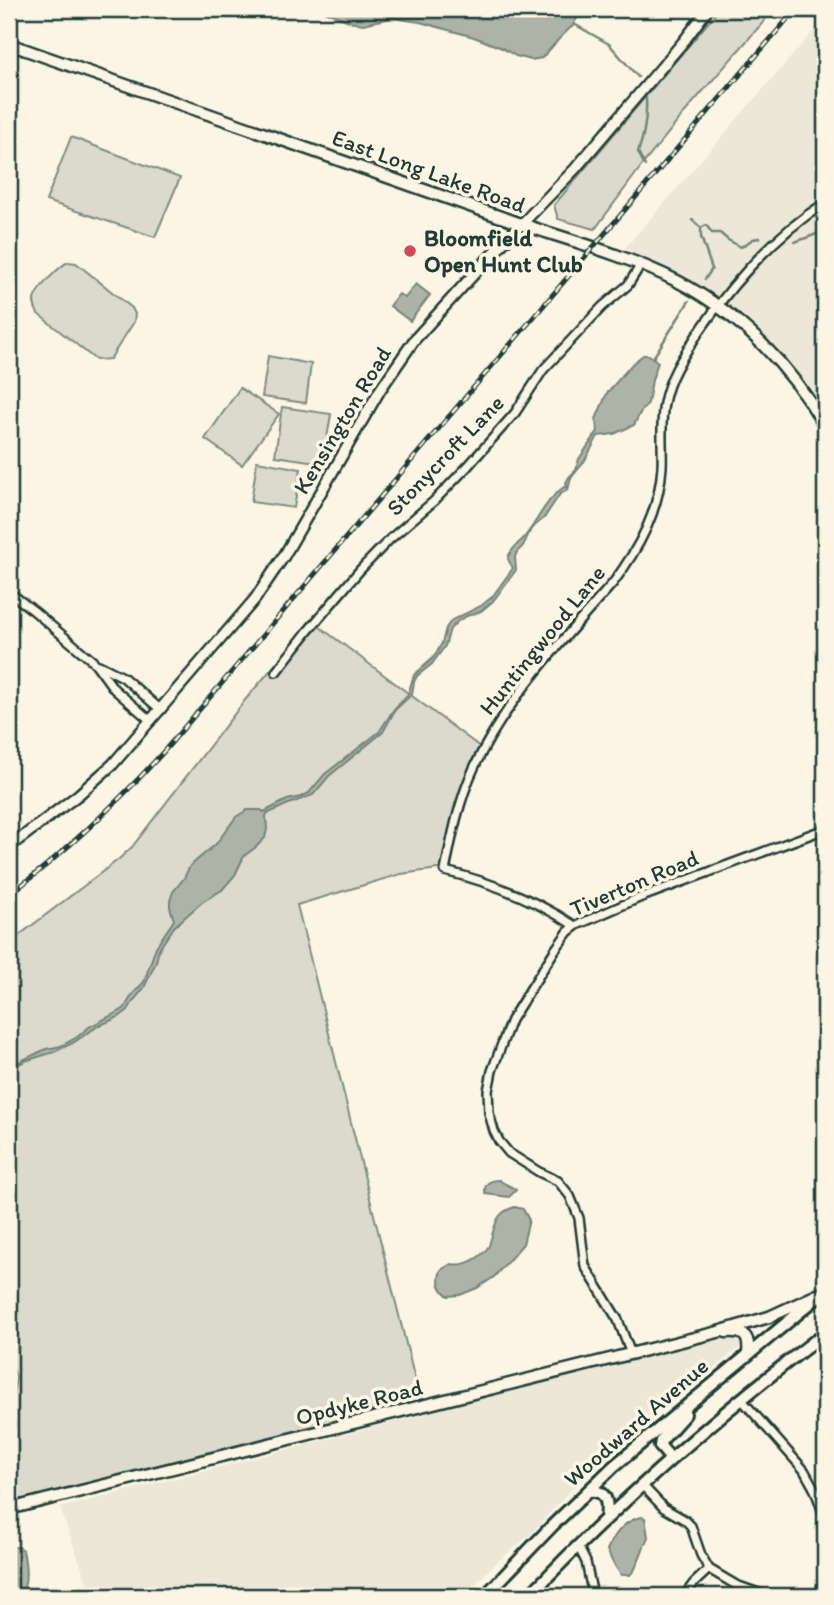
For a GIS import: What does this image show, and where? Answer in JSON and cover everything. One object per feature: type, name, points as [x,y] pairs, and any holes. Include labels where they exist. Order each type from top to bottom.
[{"type":"main road","name":"East Long Lake Road","points":[[9,44],[521,225],[597,249],[677,281],[717,306],[757,339],[810,401],[825,426]]},
{"type":"main road","name":"Opdyke Road","points":[[9,1509],[718,1332],[769,1317],[824,1291]]},
{"type":"main road","name":"Woodward Avenue","points":[[485,1596],[614,1466],[824,1291]]},
{"type":"main road","points":[[718,1332],[741,1333],[748,1340],[748,1353]]},
{"type":"main road","points":[[529,1596],[671,1459],[825,1334]]},
{"type":"main road","points":[[671,1459],[660,1446],[661,1441],[726,1372]]},
{"type":"main road","points":[[588,1491],[600,1492],[604,1497],[606,1519]]},
{"type":"street","name":"Kensington Road","points":[[9,847],[94,782],[113,764],[261,591],[404,354],[439,312],[575,169],[708,9]]},
{"type":"street","points":[[717,306],[767,249],[825,203]]},
{"type":"street","name":"Stonycroft Lane","points":[[276,672],[360,570],[468,466],[515,413],[544,370],[603,307],[628,285],[640,266]]},
{"type":"street","name":"Huntingwood Lane","points":[[575,926],[554,912],[533,903],[445,871],[448,857],[464,792],[489,738],[512,703],[627,565],[645,533],[659,489],[662,414],[667,390],[682,358],[717,306]]},
{"type":"street","points":[[9,592],[95,663],[114,689],[151,721]]},
{"type":"street","points":[[95,663],[123,677],[161,710]]},
{"type":"street","name":"Tiverton Road","points":[[631,1354],[618,1320],[585,1266],[579,1218],[570,1196],[558,1181],[523,1163],[506,1150],[494,1131],[488,1106],[492,1071],[511,1020],[555,950],[575,926],[639,898],[825,829]]},
{"type":"street","points":[[742,1400],[807,1474],[825,1518]]},
{"type":"street","points":[[643,1486],[664,1508],[691,1526],[709,1569],[736,1585],[767,1596]]},
{"type":"street","points":[[578,1546],[586,1562],[593,1596]]},
{"type":"street","points":[[684,1596],[709,1569]]},
{"type":"street","points":[[817,1596],[825,1580]]},
{"type":"shaded area","points":[[319,9],[582,9],[572,27],[542,58],[531,60],[474,37],[420,22],[392,18],[363,24]]},
{"type":"shaded area","points":[[718,9],[760,9],[765,20],[643,164],[595,229],[558,219],[554,205]]},
{"type":"shaded area","points":[[825,18],[825,418],[803,383],[754,324],[740,312],[686,278],[625,248]]},
{"type":"shaded area","points":[[71,137],[180,178],[155,237],[46,201]]},
{"type":"shaded area","points":[[68,262],[76,263],[132,308],[135,314],[134,322],[110,359],[96,360],[36,310],[34,301],[37,293]]},
{"type":"shaded area","points":[[416,284],[430,295],[410,321],[390,306],[399,294],[405,298]]},
{"type":"shaded area","points":[[643,355],[649,355],[658,362],[648,403],[634,425],[614,434],[598,436],[584,462],[571,478],[568,490],[560,494],[544,518],[531,529],[515,557],[516,570],[493,601],[481,611],[458,621],[450,629],[445,646],[432,664],[417,676],[412,694],[395,710],[383,732],[329,776],[313,795],[267,814],[265,838],[244,856],[235,875],[222,890],[202,902],[174,927],[159,949],[144,988],[128,1010],[73,1043],[25,1061],[9,1073],[9,1067],[12,1065],[46,1049],[61,1046],[89,1027],[124,1009],[144,982],[156,947],[174,920],[170,907],[173,892],[190,866],[216,844],[236,817],[247,810],[264,812],[287,800],[309,793],[325,774],[379,732],[394,709],[408,694],[414,675],[436,654],[452,620],[481,606],[492,597],[513,568],[508,556],[557,492],[567,488],[569,477],[576,470],[579,459],[598,431],[596,419],[607,393]]},
{"type":"shaded area","points":[[268,356],[311,364],[306,403],[262,397]]},
{"type":"shaded area","points":[[240,388],[279,414],[242,465],[205,439]]},
{"type":"shaded area","points":[[282,407],[331,414],[323,463],[275,456]]},
{"type":"shaded area","points":[[257,461],[301,469],[294,508],[251,502]]},
{"type":"shaded area","points":[[312,621],[484,750],[472,772],[445,868],[401,874],[297,905],[420,1400],[9,1503],[9,1421],[16,1377],[9,1357],[9,943],[132,847],[246,699]]},
{"type":"shaded area","points":[[499,1180],[516,1190],[509,1197],[486,1194],[488,1183]]},
{"type":"shaded area","points":[[515,1207],[523,1209],[529,1220],[523,1244],[494,1277],[477,1288],[460,1295],[448,1296],[440,1284],[441,1270],[451,1264],[467,1263],[482,1254],[489,1246],[499,1217]]},
{"type":"shaded area","points":[[728,1336],[738,1338],[741,1341],[740,1347],[678,1398],[643,1422],[593,1467],[530,1535],[492,1566],[464,1596],[92,1596],[60,1508]]},
{"type":"shaded area","points":[[645,1518],[648,1537],[635,1569],[630,1575],[621,1575],[607,1550],[620,1529],[629,1521]]},
{"type":"shaded area","points":[[9,1541],[13,1547],[23,1550],[26,1566],[22,1593],[14,1595],[9,1593]]},
{"type":"waterway","points":[[574,24],[609,44],[638,77]]},
{"type":"waterway","points":[[645,166],[638,152],[645,125],[646,98]]},
{"type":"waterway","points":[[692,220],[700,227]]},
{"type":"waterway","points":[[705,279],[712,269],[701,237],[701,228],[706,225],[712,233],[720,233],[741,247],[759,238]]},
{"type":"waterway","points":[[795,242],[825,231]]},
{"type":"waterway","points":[[653,358],[689,301]]},
{"type":"railway","points":[[9,895],[90,827],[165,750],[796,9]]},
{"type":"place","name":"Bloomfield Open Hunt Club","points":[[410,251]]}]
